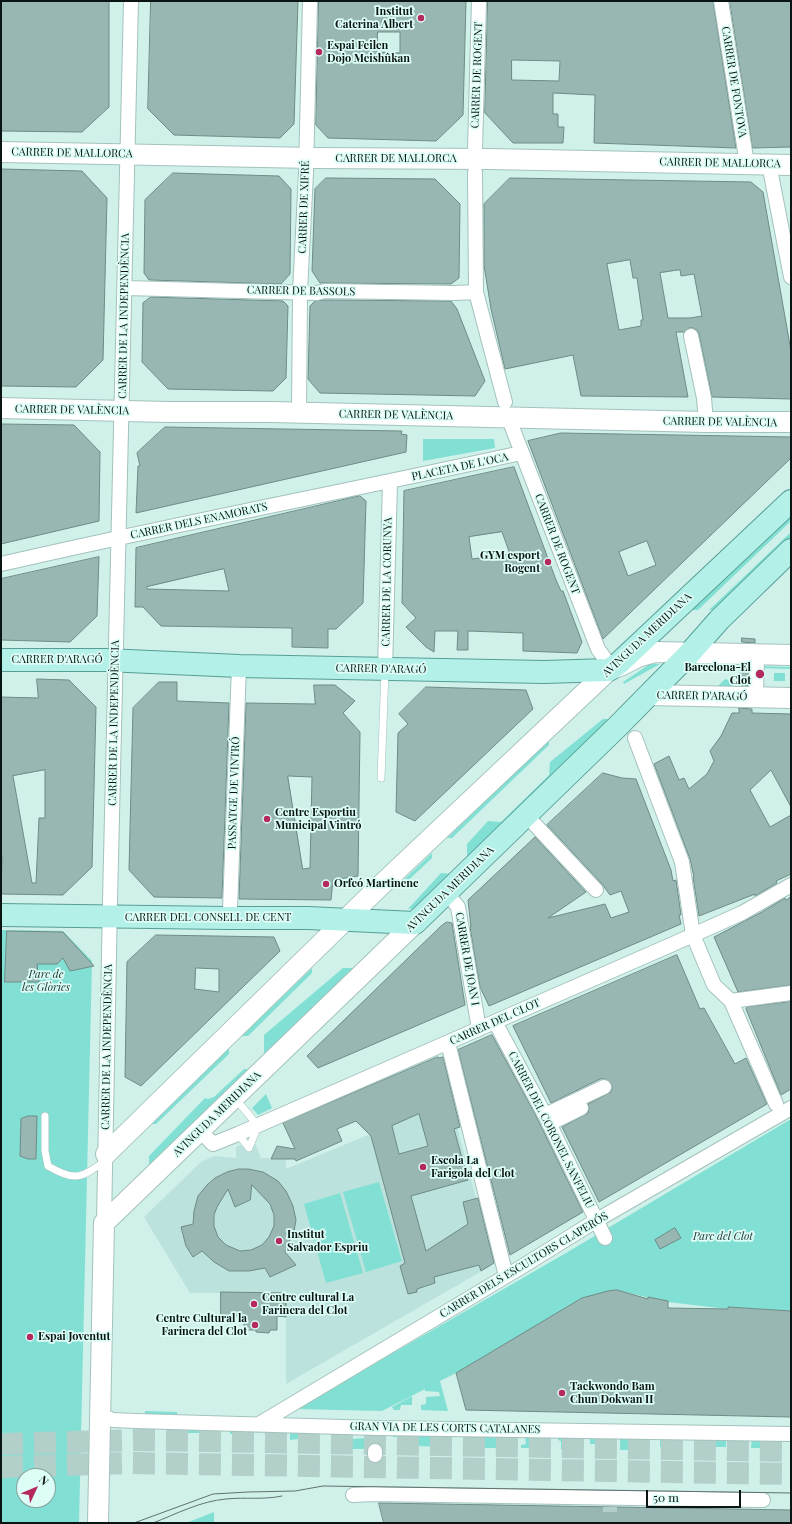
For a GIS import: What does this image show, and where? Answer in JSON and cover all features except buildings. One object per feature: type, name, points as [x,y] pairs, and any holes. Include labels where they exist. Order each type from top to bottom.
[{"type":"main road","name":"AVINGUDA MERIDIANA","points":[[607,664],[619,663],[791,501]]},
{"type":"main road","name":"AVINGUDA MERIDIANA","points":[[415,923],[648,695],[689,654],[719,620],[791,550]]},
{"type":"main road","name":"CARRER D'ARAGÓ","points":[[1,660],[116,661],[239,666],[544,672],[607,664]]},
{"type":"main road","name":"CARRER DEL CONSELL DE CENT","points":[[1,915],[308,918],[415,923]]},
{"type":"street","name":"CARRER DE LA INDEPENDÈNCIA","points":[[98,1523],[131,1]]},
{"type":"street","name":"CARRER DE XIFRÉ","points":[[299,413],[300,292],[306,158],[310,1]]},
{"type":"street","name":"CARRER DE ROGENT","points":[[475,150],[479,1]]},
{"type":"street","name":"CARRER DE FONTOVA","points":[[721,1],[747,164]]},
{"type":"street","name":"CARRER DE MALLORCA","points":[[1,152],[306,158],[489,158],[791,164]]},
{"type":"street","points":[[770,164],[791,277]]},
{"type":"street","points":[[475,172],[476,292],[505,402]]},
{"type":"street","name":"CARRER DE BASSOLS","points":[[125,288],[317,293],[325,291],[476,292]]},
{"type":"street","points":[[691,336],[704,398],[706,422]]},
{"type":"street","name":"CARRER DE VALÈNCIA","points":[[1,408],[706,422],[791,422]]},
{"type":"street","name":"CARRER DE ROGENT","points":[[512,427],[598,649],[607,664]]},
{"type":"street","name":"PLACETA DE L'OCA","points":[[394,481],[521,453]]},
{"type":"street","name":"CARRER DELS ENAMORATS","points":[[1,564],[394,481]]},
{"type":"street","name":"CARRER DE LA CORUNYA","points":[[385,669],[394,481]]},
{"type":"street","name":"CARRER D'ARAGÓ","points":[[607,664],[620,666],[638,657],[655,652],[689,654],[791,655]]},
{"type":"street","name":"CARRER D'ARAGÓ","points":[[756,655],[756,698]]},
{"type":"street","name":"AVINGUDA MERIDIANA","points":[[106,1157],[345,920],[607,664]]},
{"type":"street","name":"PASSATGE DE VINTRÓ","points":[[227,918],[230,910],[239,666]]},
{"type":"street","name":"CARRER D'ARAGÓ","points":[[648,695],[791,698]]},
{"type":"street","points":[[635,738],[682,862],[693,935],[714,985],[736,1001],[754,1053],[776,1104]]},
{"type":"street","points":[[526,814],[596,890]]},
{"type":"street","name":"CARRER DEL CLOT","points":[[200,1131],[213,1144],[258,1126],[742,913],[791,885]]},
{"type":"street","name":"CARRER DE JOAN I","points":[[446,892],[458,907],[479,1029]]},
{"type":"street","name":"AVINGUDA MERIDIANA","points":[[104,1223],[415,923]]},
{"type":"street","points":[[736,1001],[791,993]]},
{"type":"street","name":"CARRER DEL CORONEL SANFELIU","points":[[495,1022],[547,1119],[604,1238]]},
{"type":"street","points":[[448,1043],[506,1276]]},
{"type":"street","points":[[547,1119],[606,1090]]},
{"type":"street","name":"CARRER DELS ESCULTORS CLAPERÓS","points":[[259,1424],[506,1276],[596,1220],[791,1108]]},
{"type":"street","name":"GRAN VIA DE LES CORTS CATALANES","points":[[100,1415],[113,1420],[126,1421],[378,1428],[791,1434]]},
{"type":"street","points":[[353,1496],[372,1494],[763,1500]]},
{"type":"lane","name":"CARRER DE LA CORUNYA","points":[[381,778],[385,669]]},
{"type":"lane","points":[[234,1098],[258,1126]]},
{"type":"lane","points":[[45,1116],[45,1151],[48,1166],[62,1175],[73,1176],[84,1174],[106,1157]]},
{"type":"shaded area","name":"Institut Salvador Espriu","points":[[450,1101],[494,1264],[286,1384],[286,1293],[190,1293],[144,1217],[201,1162],[214,1156],[236,1158],[236,1147],[251,1141],[254,1141],[261,1158],[286,1159],[286,1169]]},
{"type":"green space","points":[[423,439],[494,439],[495,448],[423,461]]},
{"type":"green space","points":[[791,515],[791,521],[698,610],[692,610]]},
{"type":"green space","points":[[791,532],[791,538],[716,610],[709,610]]},
{"type":"green space","points":[[650,664],[660,664],[624,684],[623,682]]},
{"type":"green space","points":[[759,666],[791,667],[791,669],[759,668]]},
{"type":"green space","points":[[774,673],[785,673],[785,681],[774,681]]},
{"type":"green space","points":[[725,679],[746,685],[747,688],[717,687]]},
{"type":"green space","points":[[603,719],[612,719],[467,859],[467,844],[488,821],[501,822],[549,775],[550,762]]},
{"type":"green space","points":[[549,740],[549,745],[452,838],[447,838]]},
{"type":"green space","points":[[432,853],[432,858],[400,888],[395,888]]},
{"type":"green space","points":[[441,873],[452,874],[415,909],[408,909]]},
{"type":"green space","name":"Parc de les Glòries","points":[[1,930],[63,931],[92,961],[79,1523],[1,1523]]},
{"type":"green space","points":[[312,968],[312,973],[248,1036],[242,1036]]},
{"type":"green space","points":[[343,968],[354,968],[264,1055],[264,1035]]},
{"type":"green space","points":[[229,1048],[229,1054],[156,1124],[151,1124]]},
{"type":"green space","points":[[244,1069],[249,1069],[149,1166],[149,1156],[205,1098],[208,1099],[214,1097]]},
{"type":"green space","points":[[266,1094],[272,1108],[258,1115],[252,1108]]},
{"type":"green space","name":"Parc del Clot","points":[[791,1119],[791,1311],[728,1307],[727,1309],[668,1302],[617,1290],[608,1291],[583,1298],[440,1381],[448,1411],[421,1410],[421,1405],[426,1404],[426,1397],[440,1396],[439,1392],[425,1391],[425,1389],[382,1411],[296,1409],[566,1253]]},
{"type":"green space","points":[[379,1182],[402,1261],[366,1272],[343,1192]]},
{"type":"green space","points":[[340,1193],[363,1273],[326,1283],[304,1204]]},
{"type":"green space","points":[[412,1396],[412,1405],[401,1405],[400,1410],[394,1410],[392,1407]]},
{"type":"green space","points":[[145,1411],[177,1412],[177,1418],[145,1417]]},
{"type":"green space","points":[[185,1427],[217,1428],[217,1433],[185,1433]]},
{"type":"green space","points":[[230,1428],[303,1429],[303,1436],[298,1436],[298,1439],[290,1440],[290,1433],[242,1432],[241,1439],[234,1439],[234,1434],[230,1434]]},
{"type":"green space","points":[[393,1431],[452,1435],[452,1447],[413,1446],[413,1437],[393,1437]]},
{"type":"green space","points":[[516,1433],[516,1439],[504,1439],[503,1448],[481,1448],[481,1436]]},
{"type":"green space","points":[[558,1434],[567,1435],[567,1438],[575,1438],[575,1449],[561,1449],[561,1441],[558,1440]]},
{"type":"green space","points":[[633,1435],[644,1435],[643,1446],[635,1446],[635,1450],[620,1450],[620,1439],[632,1439]]},
{"type":"green space","points":[[671,1435],[671,1439],[677,1439],[677,1447],[660,1447],[660,1439]]},
{"type":"green space","points":[[709,1436],[709,1440],[726,1440],[726,1447],[700,1447],[700,1440]]},
{"type":"green space","points":[[525,1437],[546,1437],[546,1448],[521,1448],[521,1445],[526,1444]]},
{"type":"green space","points":[[752,1437],[759,1441],[782,1441],[781,1452],[764,1452],[763,1448],[751,1448]]},
{"type":"green space","points":[[367,1438],[367,1449],[352,1449],[352,1439]]},
{"type":"green space","points":[[590,1438],[603,1438],[602,1449],[595,1449],[595,1444],[590,1444]]},
{"type":"green space","points":[[214,1512],[214,1523],[186,1523]]},
{"type":"tunnel","points":[[1,1444],[144,1440],[791,1451]]},
{"type":"tunnel","points":[[1,1467],[130,1463],[791,1474]]},
{"type":"tunnel","points":[[610,1507],[610,1512]]},
{"type":"tram line","points":[[134,1523],[213,1494],[295,1491],[323,1486],[791,1493]]},
{"type":"tram line","points":[[153,1523],[207,1502],[233,1498],[268,1498],[282,1496]]},
{"type":"place","name":"Institut Caterina Albert","points":[[421,18]]},
{"type":"place","name":"Espai Feilen Dojo Meishûkan","points":[[319,52]]},
{"type":"place","name":"GYM esport Rogent","points":[[548,562]]},
{"type":"place","name":"Barcelona-El Clot","points":[[760,674]]},
{"type":"place","name":"Centre Esportiu Municipal Vintró","points":[[267,819]]},
{"type":"place","name":"Orfeó Martinenc","points":[[326,884]]},
{"type":"place","name":"Escola La Farigola del Clot","points":[[423,1167]]},
{"type":"place","name":"Institut Salvador Espriu","points":[[279,1241]]},
{"type":"place","name":"Centre cultural La Farinera del Clot","points":[[254,1304]]},
{"type":"place","name":"Centre Cultural la Farinera del Clot","points":[[255,1325]]},
{"type":"place","name":"Espai Joventut","points":[[30,1337]]},
{"type":"place","name":"Taekwondo Bam Chun Dokwan II","points":[[562,1393]]}]
